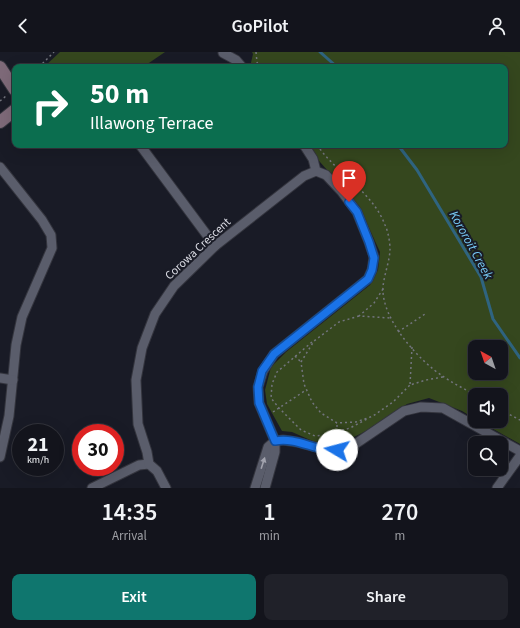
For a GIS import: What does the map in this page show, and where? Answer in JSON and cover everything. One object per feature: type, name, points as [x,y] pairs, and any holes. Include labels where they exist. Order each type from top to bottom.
[{"type":"street","points":[[223,53],[240,60]]},
{"type":"street","points":[[0,67],[12,85]]},
{"type":"street","points":[[0,122],[12,112]]},
{"type":"street","points":[[142,148],[215,246]]},
{"type":"street","points":[[265,488],[275,452],[275,441],[259,403],[258,387],[262,371],[274,354],[368,279],[372,270],[374,258],[357,212],[342,192],[326,175],[316,171],[313,159],[306,148]]},
{"type":"street","points":[[0,167],[42,220],[51,235],[52,248],[22,317],[16,345],[9,416],[0,456]]},
{"type":"street","name":"Corowa Crescent","points":[[166,488],[157,470],[149,464],[147,452],[138,424],[136,380],[142,348],[155,314],[174,286],[215,246],[304,176],[316,171]]},
{"type":"street","points":[[0,378],[13,380]]},
{"type":"street","points":[[255,488],[268,447],[275,441],[290,441],[319,448],[337,450],[351,447],[404,412],[421,407],[443,408],[520,451]]},
{"type":"street","points":[[497,488],[520,456]]},
{"type":"street","points":[[92,488],[139,465],[149,464]]},
{"type":"path","points":[[42,64],[54,52]]},
{"type":"path","points":[[256,52],[258,64]]},
{"type":"path","points":[[319,148],[334,166],[360,188],[375,205],[386,226],[390,249],[383,289],[385,305],[398,332],[422,358],[443,376],[468,391]]},
{"type":"path","points":[[359,316],[374,304],[383,289]]},
{"type":"path","points":[[398,332],[425,314]]},
{"type":"path","points":[[390,318],[359,316],[339,322],[295,356],[277,372],[272,384],[271,398],[278,408],[301,430],[315,436],[326,435],[350,428],[373,416],[392,402],[410,385],[443,376]]},
{"type":"path","points":[[301,362],[314,341]]},
{"type":"path","points":[[410,385],[412,347]]},
{"type":"path","points":[[295,356],[301,362],[306,390],[312,402],[321,413],[337,423],[356,422],[373,416]]},
{"type":"path","points":[[266,418],[278,408],[306,390]]},
{"type":"path","points":[[508,414],[520,420]]},
{"type":"path","points":[[336,432],[337,423]]},
{"type":"green space","points":[[60,52],[165,52],[147,64],[47,64]]},
{"type":"green space","points":[[252,52],[520,52],[520,444],[491,428],[508,428],[508,388],[468,388],[468,415],[429,398],[407,404],[370,429],[342,443],[317,443],[292,432],[282,431],[267,404],[265,390],[271,367],[286,352],[370,285],[378,270],[380,252],[359,206],[309,148],[508,148],[508,64],[251,64],[253,54]]},
{"type":"waterway","name":"Kororoit Creek","points":[[320,52],[334,64]]},
{"type":"waterway","name":"Kororoit Creek","points":[[400,148],[417,170],[481,277],[493,319],[520,358]]},
{"type":"route","points":[[337,450],[319,448],[297,442],[283,440],[275,441],[259,403],[258,387],[262,371],[274,354],[368,279],[372,270],[374,258],[357,212],[349,202]]}]
